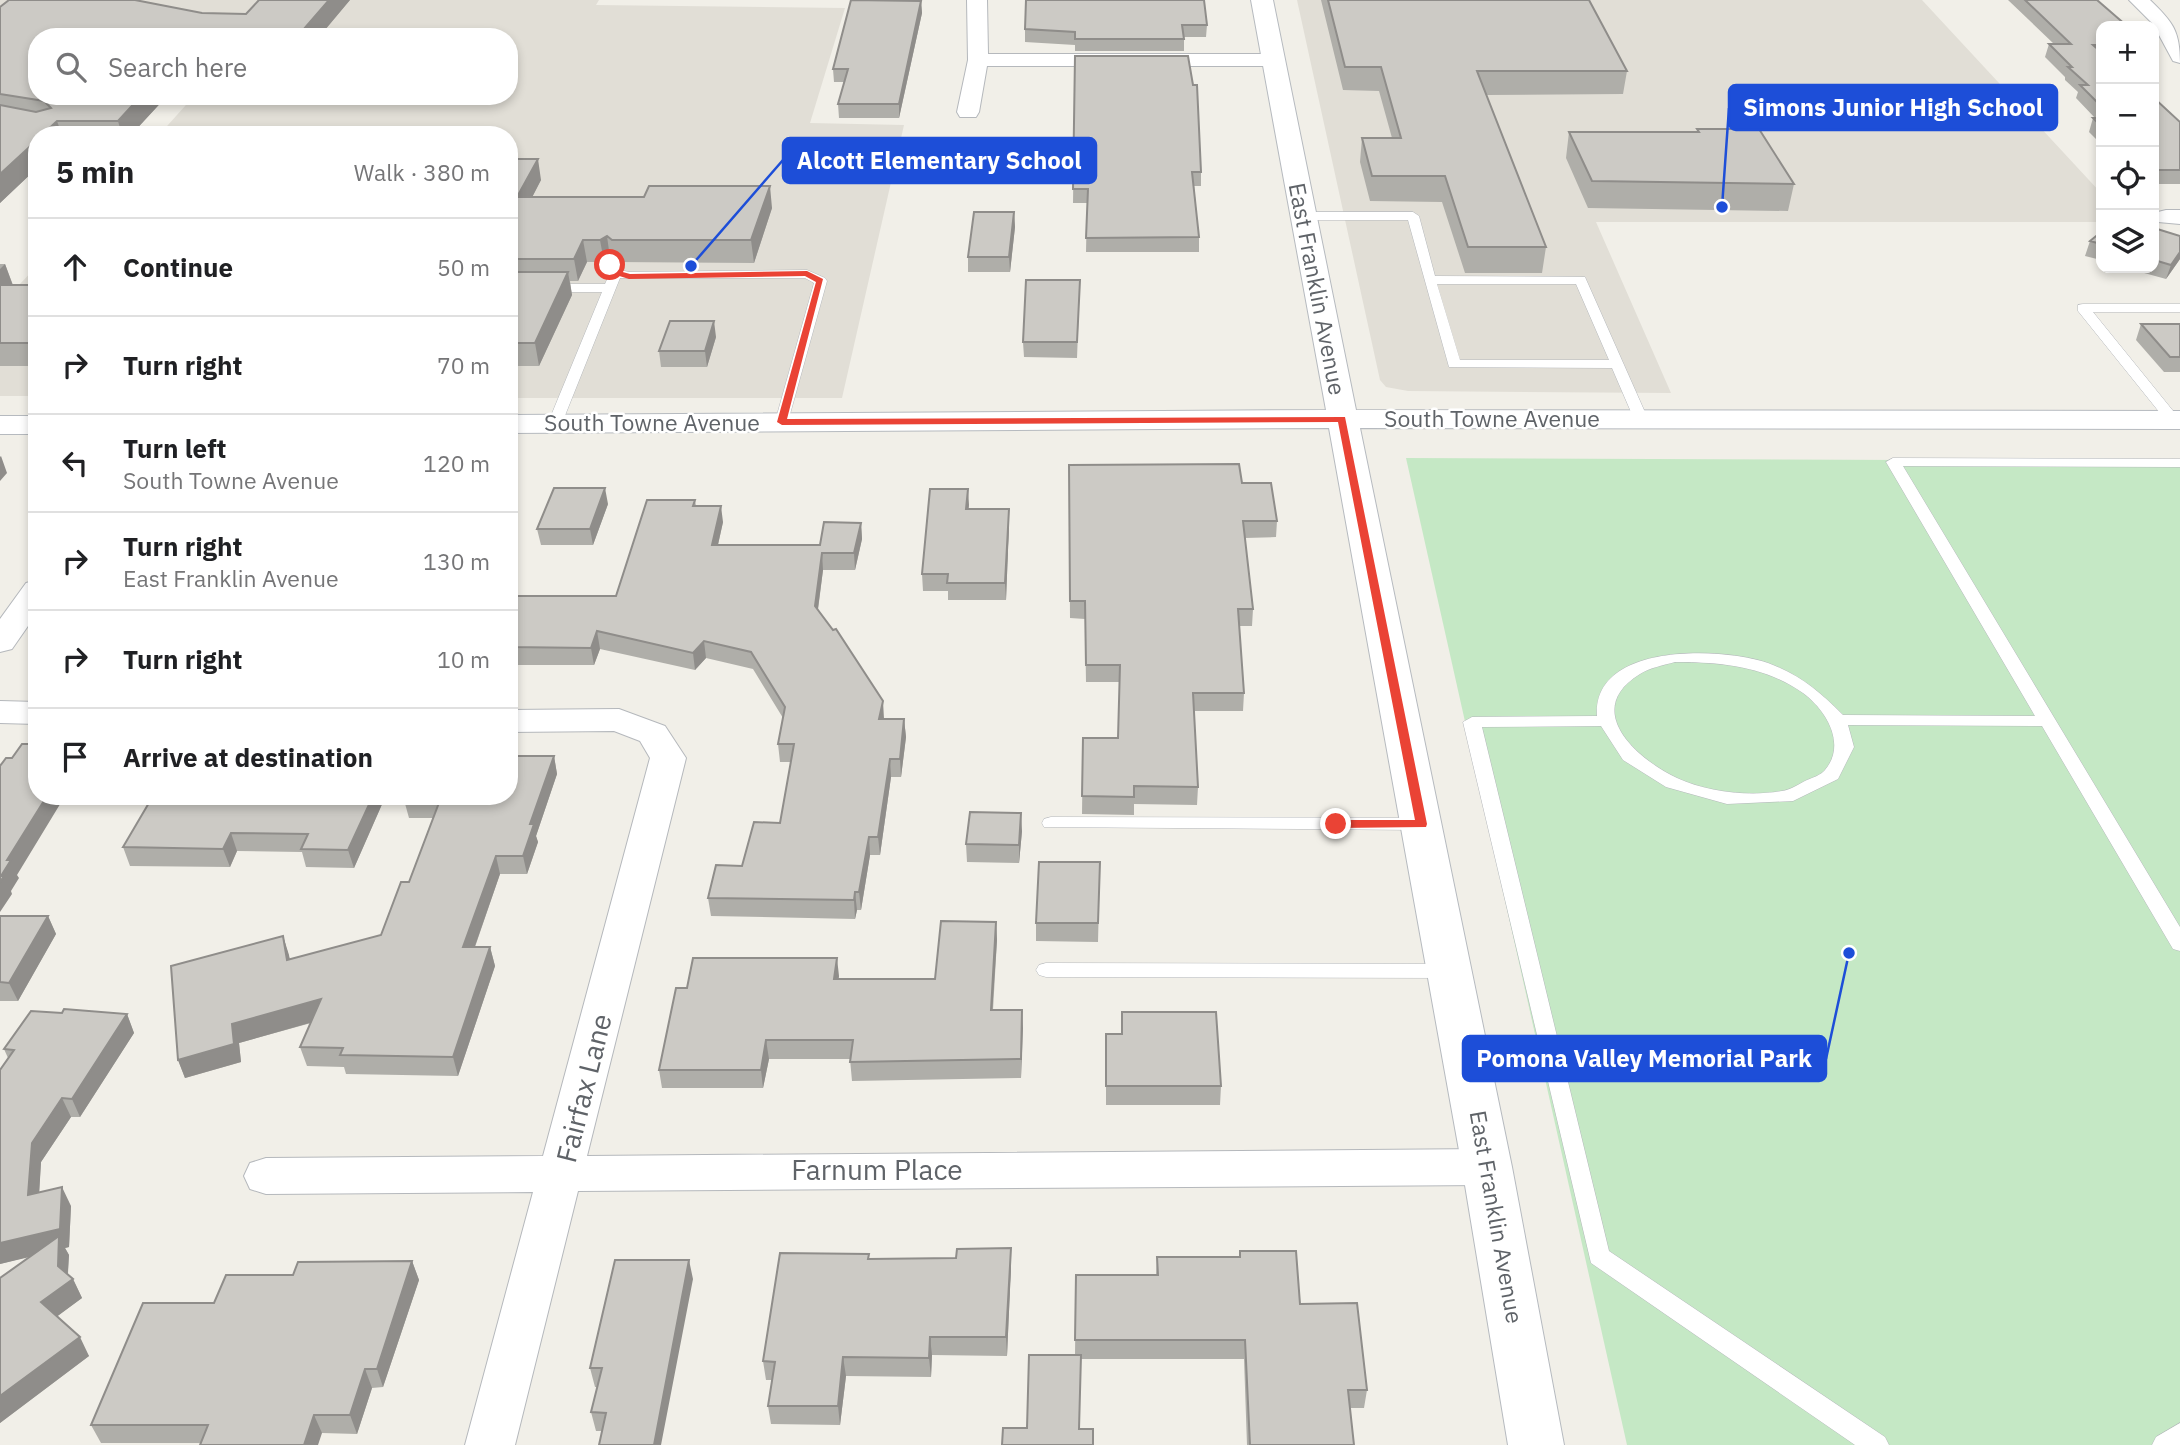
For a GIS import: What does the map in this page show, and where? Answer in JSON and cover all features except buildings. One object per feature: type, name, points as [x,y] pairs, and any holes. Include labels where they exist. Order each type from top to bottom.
[{"type":"street","points":[[968,112],[978,60],[977,0]]},
{"type":"street","name":"East Franklin Avenue","points":[[1262,0],[1488,1167],[1536,1445]]},
{"type":"street","points":[[2139,0],[2161,21],[2180,57]]},
{"type":"street","points":[[978,60],[1274,60]]},
{"type":"street","name":"South Towne Avenue","points":[[518,424],[1342,419],[2177,420]]},
{"type":"street","points":[[0,425],[28,425]]},
{"type":"street","points":[[0,642],[28,603]]},
{"type":"street","points":[[0,712],[28,713]]},
{"type":"street","name":"Fairfax Lane","points":[[490,1445],[668,758],[653,734],[619,720],[518,721]]},
{"type":"street","name":"Farnum Place","points":[[266,1177],[562,1172],[1488,1167]]},
{"type":"lane","points":[[1304,216],[1413,216],[1454,364],[1616,364]]},
{"type":"lane","points":[[555,424],[610,288],[613,269],[629,276],[807,274],[821,281],[782,422]]},
{"type":"lane","points":[[1430,280],[1581,280],[1641,419]]},
{"type":"lane","points":[[518,288],[610,288]]},
{"type":"lane","points":[[2177,420],[2084,308],[2180,308]]},
{"type":"lane","points":[[2180,463],[1893,462],[2180,944]]},
{"type":"lane","points":[[1674,657],[1720,657],[1762,667],[1809,691],[1838,720],[1845,747],[1832,775],[1787,797],[1727,799],[1672,783],[1629,755],[1606,721],[1605,706],[1613,687],[1635,669],[1674,657]]},
{"type":"lane","points":[[1838,720],[2046,721]]},
{"type":"lane","points":[[1606,721],[1472,722],[1599,1256],[1876,1445]]},
{"type":"lane","points":[[1051,823],[1421,824]]},
{"type":"lane","points":[[1046,970],[1450,971]]},
{"type":"lane","points":[[2165,1445],[2180,1434]]},
{"type":"shaded area","points":[[0,0],[599,0],[596,5],[845,8],[810,123],[904,125],[842,398],[518,398],[518,126],[167,126],[186,105],[518,105],[518,28],[28,28],[28,47],[0,79]]},
{"type":"shaded area","points":[[1297,0],[1922,0],[2096,188],[2096,222],[1596,222],[1671,393],[1408,391],[1386,387],[1380,380]]},
{"type":"shaded area","points":[[28,275],[28,396],[0,396],[0,305]]},
{"type":"green space","points":[[1406,458],[2180,461],[2180,1445],[1627,1445]]},
{"type":"place","name":"Simons Junior High School","points":[[1722,207]]},
{"type":"place","name":"Alcott Elementary School","points":[[691,266]]},
{"type":"place","name":"Pomona Valley Memorial Park","points":[[1849,953]]},
{"type":"route","points":[[610,265],[616,273],[629,276],[807,274],[821,281],[782,422],[1342,419],[1421,824],[1336,824]]}]
